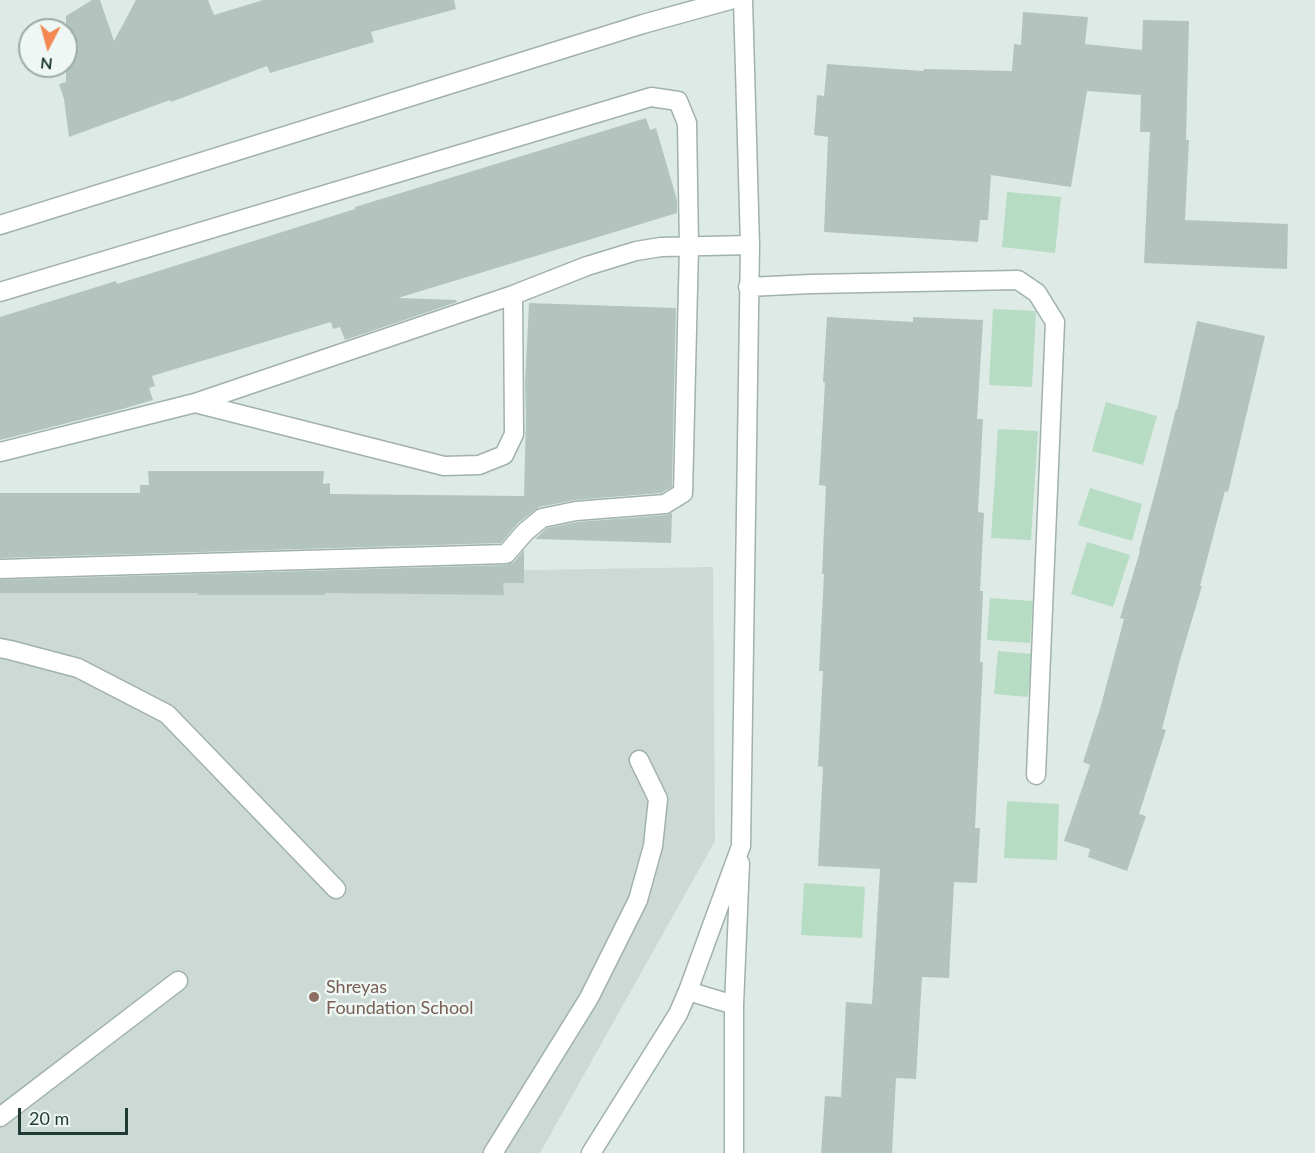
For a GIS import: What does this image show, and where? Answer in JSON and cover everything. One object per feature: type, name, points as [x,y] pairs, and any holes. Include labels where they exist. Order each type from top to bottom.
[{"type":"street","points":[[0,225],[632,27],[730,0]]},
{"type":"street","points":[[734,1153],[734,1005],[741,846],[750,245],[743,0]]},
{"type":"street","points":[[0,291],[651,97],[678,101],[687,123],[689,247],[683,493],[665,504],[576,511],[542,518],[525,532],[506,554],[0,569]]},
{"type":"street","points":[[0,452],[195,403],[636,251],[660,247],[750,245]]},
{"type":"street","points":[[748,287],[1018,280],[1036,293],[1055,322],[1036,775]]},
{"type":"street","points":[[195,403],[444,466],[479,465],[504,455],[514,434],[513,295]]},
{"type":"street","points":[[0,648],[78,668],[167,714],[336,889]]},
{"type":"street","points":[[493,1153],[589,998],[638,900],[653,846],[658,799],[639,760]]},
{"type":"street","points":[[591,1153],[678,1014],[741,846]]},
{"type":"street","points":[[0,1117],[178,981]]},
{"type":"street","points":[[688,992],[734,1005]]},
{"type":"shaded area","name":"Shreyas Foundation School","points":[[713,567],[715,841],[540,1153],[0,1153],[0,579]]},
{"type":"green space","points":[[1007,192],[1061,197],[1055,253],[1002,247]]},
{"type":"green space","points":[[993,309],[1036,311],[1032,387],[989,385]]},
{"type":"green space","points":[[1106,402],[1157,416],[1143,465],[1092,451]]},
{"type":"green space","points":[[998,429],[1038,431],[1031,540],[991,538]]},
{"type":"green space","points":[[1090,488],[1142,504],[1132,541],[1078,525]]},
{"type":"green space","points":[[1087,542],[1130,555],[1113,607],[1071,594]]},
{"type":"green space","points":[[990,598],[1033,601],[1030,643],[987,640]]},
{"type":"green space","points":[[998,651],[1032,654],[1028,697],[994,694]]},
{"type":"green space","points":[[1007,801],[1059,804],[1057,860],[1004,858]]},
{"type":"green space","points":[[804,883],[865,887],[862,938],[801,935]]},
{"type":"building","points":[[92,0],[100,0],[114,41],[136,0],[208,0],[214,15],[263,0],[454,0],[456,9],[371,32],[374,42],[270,73],[267,66],[69,137],[64,99],[59,84],[66,82],[66,78],[78,78],[78,18],[66,18]]},
{"type":"building","points":[[1023,12],[1088,17],[1085,44],[1142,50],[1143,20],[1189,21],[1186,140],[1189,140],[1185,220],[1288,224],[1287,269],[1144,263],[1150,132],[1140,132],[1141,95],[1087,91],[1071,187],[991,175],[988,220],[980,220],[978,242],[824,232],[828,137],[814,135],[817,95],[824,96],[827,64],[923,71],[924,69],[1012,71],[1014,44],[1021,45]]},
{"type":"building","points":[[646,118],[650,130],[656,128],[677,200],[677,213],[398,298],[456,300],[457,302],[366,333],[345,340],[340,327],[333,329],[331,322],[152,376],[155,386],[149,388],[153,400],[0,440],[0,317],[116,281],[117,284],[355,209],[355,207]]},
{"type":"building","points":[[529,303],[676,308],[672,487],[661,493],[575,500],[539,507],[518,523],[501,543],[0,558],[0,493],[140,493],[140,485],[149,485],[148,471],[324,471],[323,484],[330,483],[330,494],[524,496],[525,383]]},
{"type":"building","points":[[827,317],[913,322],[913,317],[983,320],[977,419],[983,419],[978,512],[984,513],[980,591],[983,591],[980,662],[983,662],[975,828],[980,828],[977,883],[954,882],[949,978],[922,977],[916,1079],[896,1078],[892,1153],[821,1153],[825,1096],[841,1097],[846,1002],[872,1004],[880,869],[818,866],[823,767],[818,766],[823,671],[819,671],[826,486],[819,485]]},
{"type":"building","points":[[1197,321],[1265,336],[1228,492],[1225,491],[1200,586],[1202,586],[1162,729],[1166,730],[1139,814],[1146,816],[1127,871],[1088,857],[1090,849],[1064,841],[1090,765],[1083,762],[1124,619],[1120,618],[1177,410]]},
{"type":"building","points":[[672,513],[671,543],[535,539],[547,528],[578,522]]},
{"type":"building","points":[[524,550],[524,583],[503,583],[504,595],[0,593],[0,580],[506,565],[514,562]]},
{"type":"place","name":"Shreyas Foundation School","points":[[314,997]]}]
